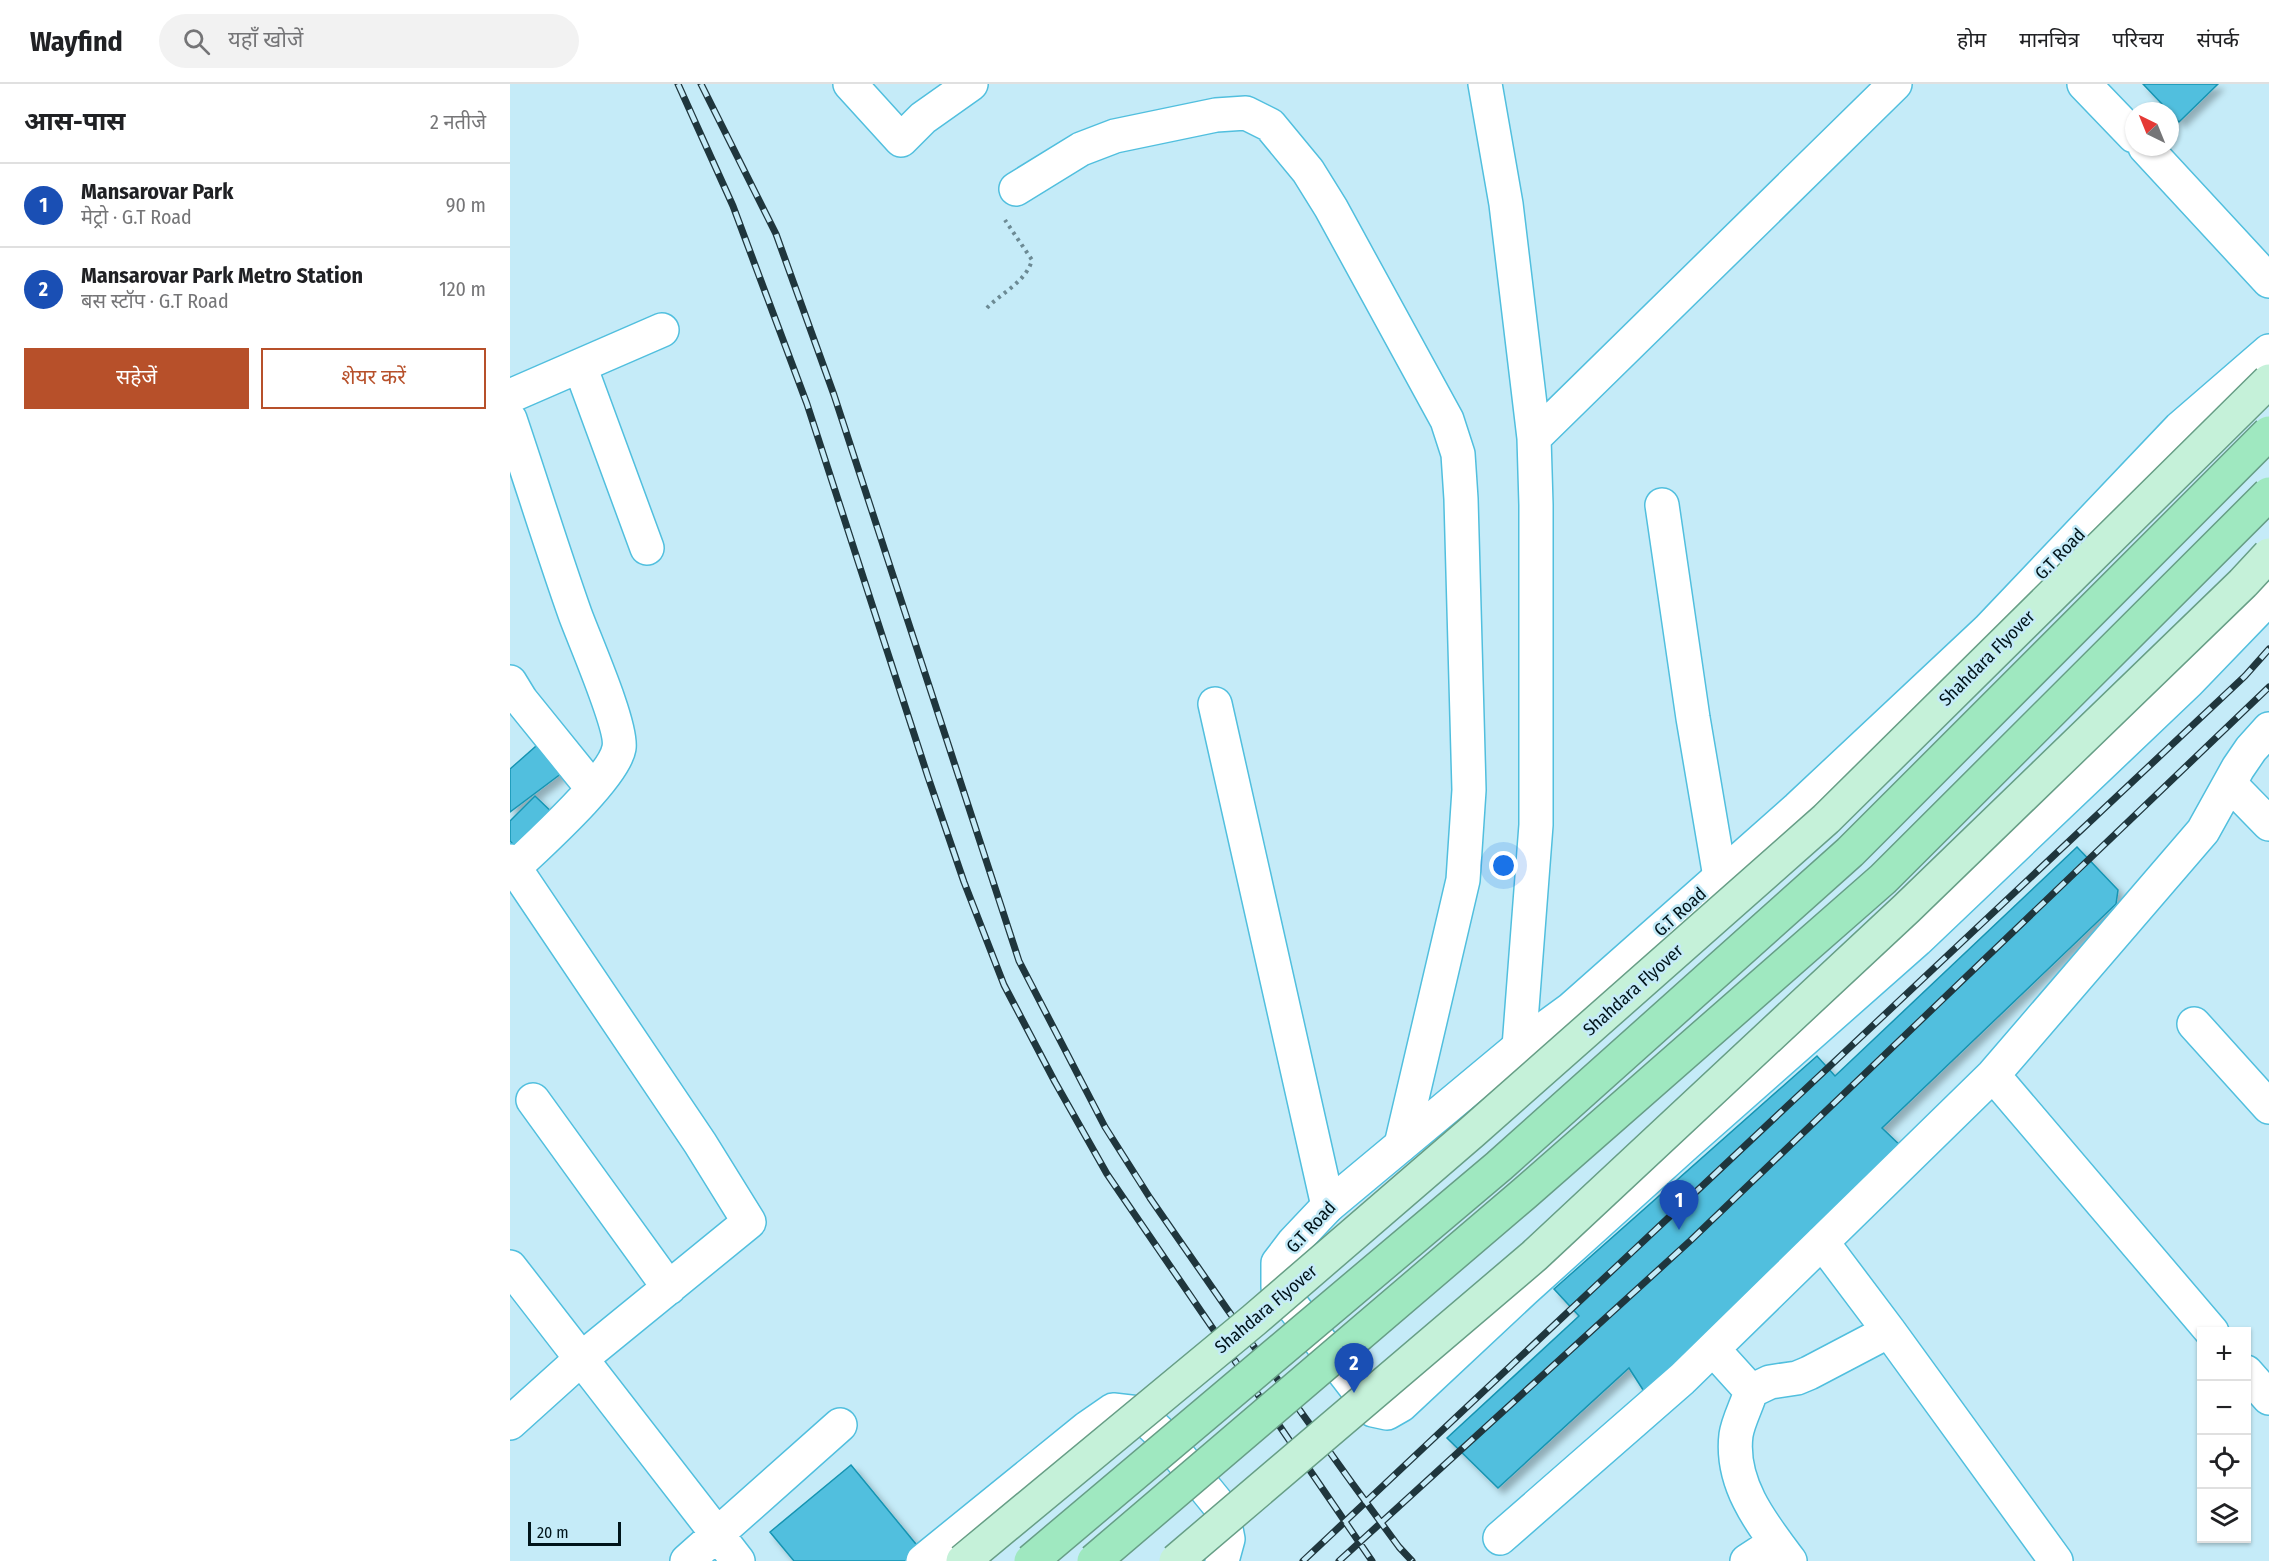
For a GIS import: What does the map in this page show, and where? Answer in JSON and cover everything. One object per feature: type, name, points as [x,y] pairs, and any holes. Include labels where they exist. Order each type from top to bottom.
[{"type":"highway","points":[[1031,1561],[1499,1166],[1842,860],[2269,434]]},
{"type":"highway","points":[[1094,1561],[1525,1193],[1883,879],[2269,494]]},
{"type":"main road","name":"Shahdara Flyover","points":[[963,1561],[1280,1298],[1472,1132],[1826,819],[2269,358]]},
{"type":"main road","points":[[1176,1561],[1534,1256],[1907,908],[2243,583],[2269,555]]},
{"type":"street","points":[[850,84],[901,140],[923,118],[971,84]]},
{"type":"street","points":[[1485,84],[1506,204],[1534,438],[1536,825],[1519,1047]]},
{"type":"street","points":[[1534,438],[1895,84]]},
{"type":"street","points":[[2084,84],[2125,127]]},
{"type":"street","points":[[1016,189],[1081,149],[1115,136],[1216,115],[1246,113],[1270,125],[1308,171],[1447,420],[1458,453],[1461,499],[1469,790],[1463,880],[1401,1145]]},
{"type":"street","points":[[2153,156],[2269,281]]},
{"type":"street","points":[[510,396],[662,330]]},
{"type":"street","name":"G.T Road","points":[[2269,358],[2180,428],[1988,630],[1798,808],[1571,1009],[1519,1047],[1328,1206],[1278,1263],[1278,1287],[1373,1410],[1387,1413],[1401,1405],[1677,1152],[1917,940],[2188,682],[2269,598]]},
{"type":"street","points":[[580,366],[647,548]]},
{"type":"street","points":[[510,419],[574,611],[616,724],[620,747],[613,762],[594,789],[515,877],[700,1143],[749,1222],[582,1359],[510,1423]]},
{"type":"street","points":[[1662,505],[1693,718],[1720,877]]},
{"type":"street","points":[[510,682],[520,700],[594,789]]},
{"type":"street","points":[[1215,704],[1328,1206]]},
{"type":"street","points":[[1500,1538],[1682,1379],[1993,1075],[2203,831],[2251,749],[2269,729]]},
{"type":"street","points":[[2230,784],[2269,824]]},
{"type":"street","points":[[2194,1024],[2266,1096]]},
{"type":"street","points":[[1993,1075],[2208,1327]]},
{"type":"street","points":[[533,1101],[669,1288]]},
{"type":"street","points":[[1822,1242],[2056,1561]]},
{"type":"street","points":[[510,1267],[738,1561]]},
{"type":"street","points":[[1747,1561],[1783,1552],[1742,1488],[1735,1460],[1737,1433],[1752,1391],[1770,1382],[1809,1374],[1889,1331]]},
{"type":"street","points":[[1713,1349],[1752,1391]]},
{"type":"street","points":[[2251,1377],[2269,1398]]},
{"type":"street","points":[[923,1561],[1087,1428],[1113,1410],[1139,1413],[1161,1434],[1222,1509],[1228,1539],[1222,1561]]},
{"type":"street","points":[[687,1561],[840,1425]]},
{"type":"path","points":[[987,308],[1020,280],[1030,268],[1032,260],[994,206],[1016,189]]},
{"type":"building","points":[[2143,84],[2218,84],[2179,122],[2179,102],[2160,102]]},
{"type":"building","points":[[544,739],[570,767],[510,812],[510,769]]},
{"type":"building","points":[[535,796],[560,820],[523,855],[510,841],[510,821]]},
{"type":"building","points":[[2077,847],[2118,890],[2116,904],[1882,1128],[1904,1149],[1647,1396],[1629,1368],[1498,1488],[1447,1438],[1579,1316],[1554,1289],[1817,1056],[1835,1076]]},
{"type":"building","points":[[851,1465],[920,1549],[905,1561],[794,1561],[770,1532]]},
{"type":"railway","points":[[678,84],[733,206],[807,404],[928,777],[964,882],[1004,985],[1107,1174],[1372,1561]]},
{"type":"railway","points":[[701,84],[776,234],[834,395],[1019,961],[1105,1127],[1150,1198],[1352,1483],[1412,1561]]},
{"type":"railway","points":[[1303,1561],[2245,676],[2269,649]]},
{"type":"railway","points":[[1339,1561],[1690,1241],[2269,687]]},
{"type":"place","name":"Mansarovar Park","points":[[1679,1230]]},
{"type":"place","name":"Mansarovar Park Metro Station","points":[[1354,1393]]}]
